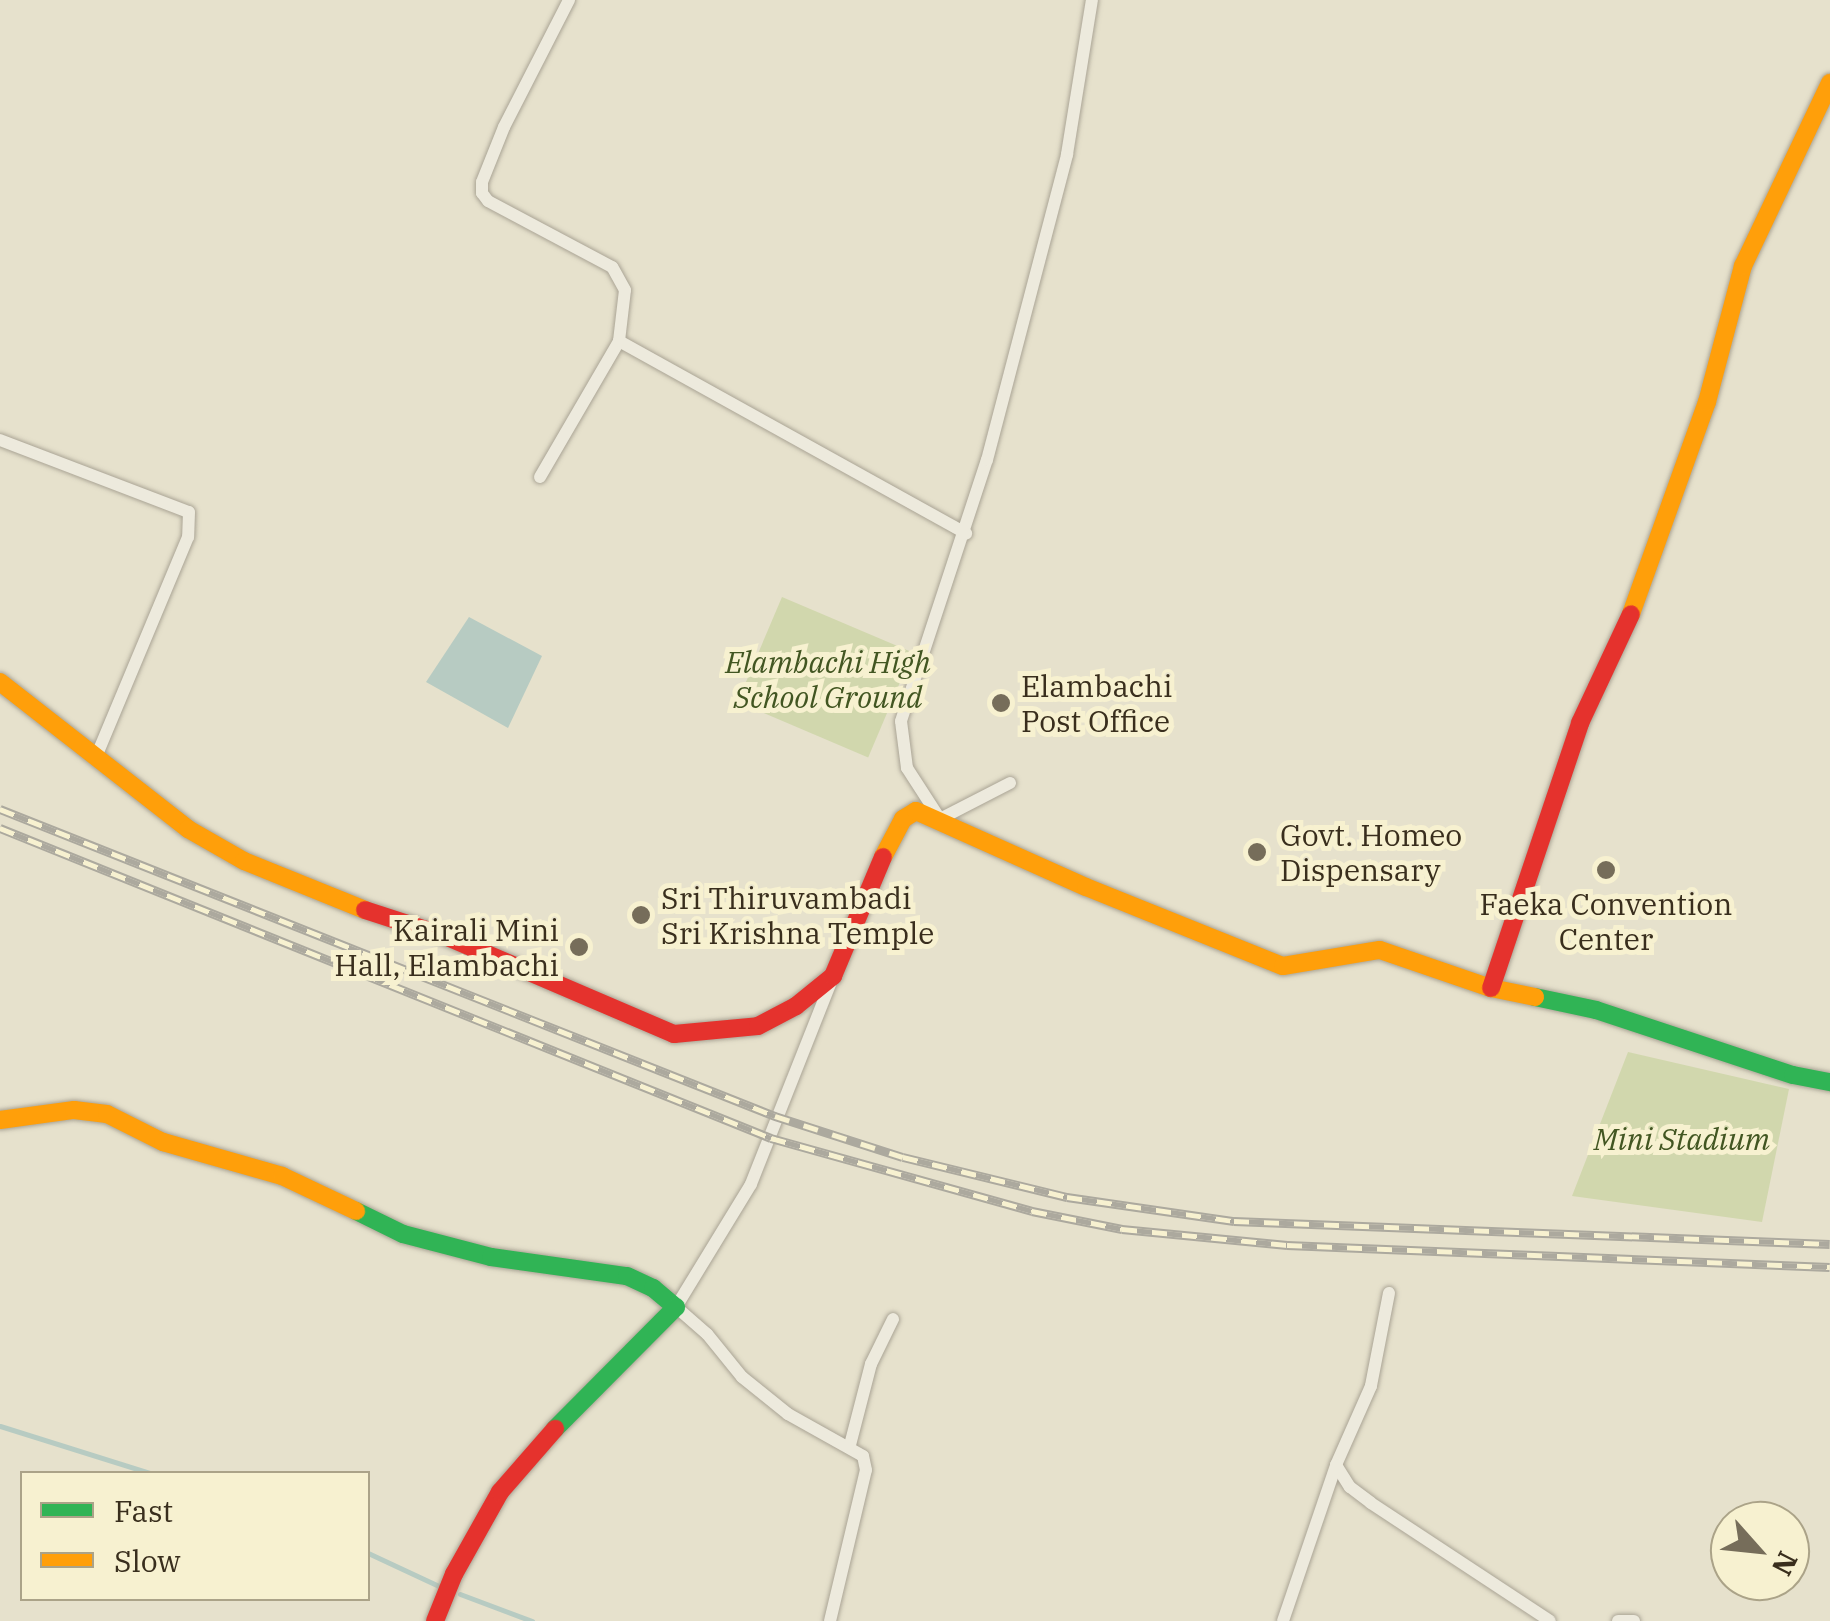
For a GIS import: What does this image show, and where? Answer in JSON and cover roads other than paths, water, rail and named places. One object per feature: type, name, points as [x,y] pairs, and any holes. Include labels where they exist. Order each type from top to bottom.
[{"type":"main road","points":[[1491,988],[1580,723],[1639,597],[1672,509],[1708,402],[1743,266],[1830,82]]},
{"type":"main road","points":[[0,682],[97,754],[188,829],[244,861],[382,917],[445,936],[674,1034],[758,1026],[796,1006],[833,976],[848,933],[903,819],[916,811],[1086,888],[1283,966],[1380,950],[1491,988],[1596,1010],[1793,1075],[1829,1078]]},
{"type":"main road","points":[[0,1120],[74,1110],[107,1114],[163,1142],[282,1176],[404,1234],[490,1257],[627,1276],[653,1288],[676,1308],[536,1448],[500,1492],[454,1574],[436,1621]]},
{"type":"street","points":[[540,477],[618,341],[625,290],[612,266],[482,193],[504,128],[569,0]]},
{"type":"street","points":[[1010,783],[940,820],[906,768],[901,721],[937,604],[966,533],[1067,154],[1092,0]]},
{"type":"street","points":[[618,341],[728,406],[966,533]]},
{"type":"street","points":[[0,440],[189,512],[188,537],[97,754]]},
{"type":"street","points":[[830,1621],[866,1470],[863,1456],[850,1444],[788,1414],[742,1377],[706,1334],[676,1308],[751,1184],[833,976]]},
{"type":"street","points":[[1283,1621],[1336,1465],[1370,1386],[1388,1293]]},
{"type":"street","points":[[850,1444],[872,1364],[893,1318]]},
{"type":"street","points":[[1336,1465],[1350,1487],[1371,1503],[1550,1621]]},
{"type":"street","points":[[1618,1621],[1634,1621]]},
{"type":"waterway","points":[[0,1426],[143,1471]]},
{"type":"waterway","points":[[370,1554],[441,1587]]},
{"type":"waterway","points":[[460,1594],[532,1621]]},
{"type":"railway","points":[[0,809],[775,1116],[903,1157],[1067,1197],[1234,1221],[1830,1244]]},
{"type":"railway","points":[[0,828],[771,1138],[1032,1211],[1122,1229],[1287,1245],[1830,1267]]},
{"type":"place","name":"Elambachi Post Office","points":[[1001,703]]},
{"type":"place","name":"Govt. Homeo Dispensary","points":[[1257,852]]},
{"type":"place","name":"Faeka Convention Center","points":[[1606,870]]},
{"type":"place","name":"Sri Thiruvambadi Sri Krishna Temple","points":[[641,915]]},
{"type":"place","name":"Kairali Mini Hall, Elambachi","points":[[579,947]]},
{"type":"park label","name":"Elambachi High School Ground","points":[[828,679]]},
{"type":"park label","name":"Mini Stadium","points":[[1682,1139]]}]
